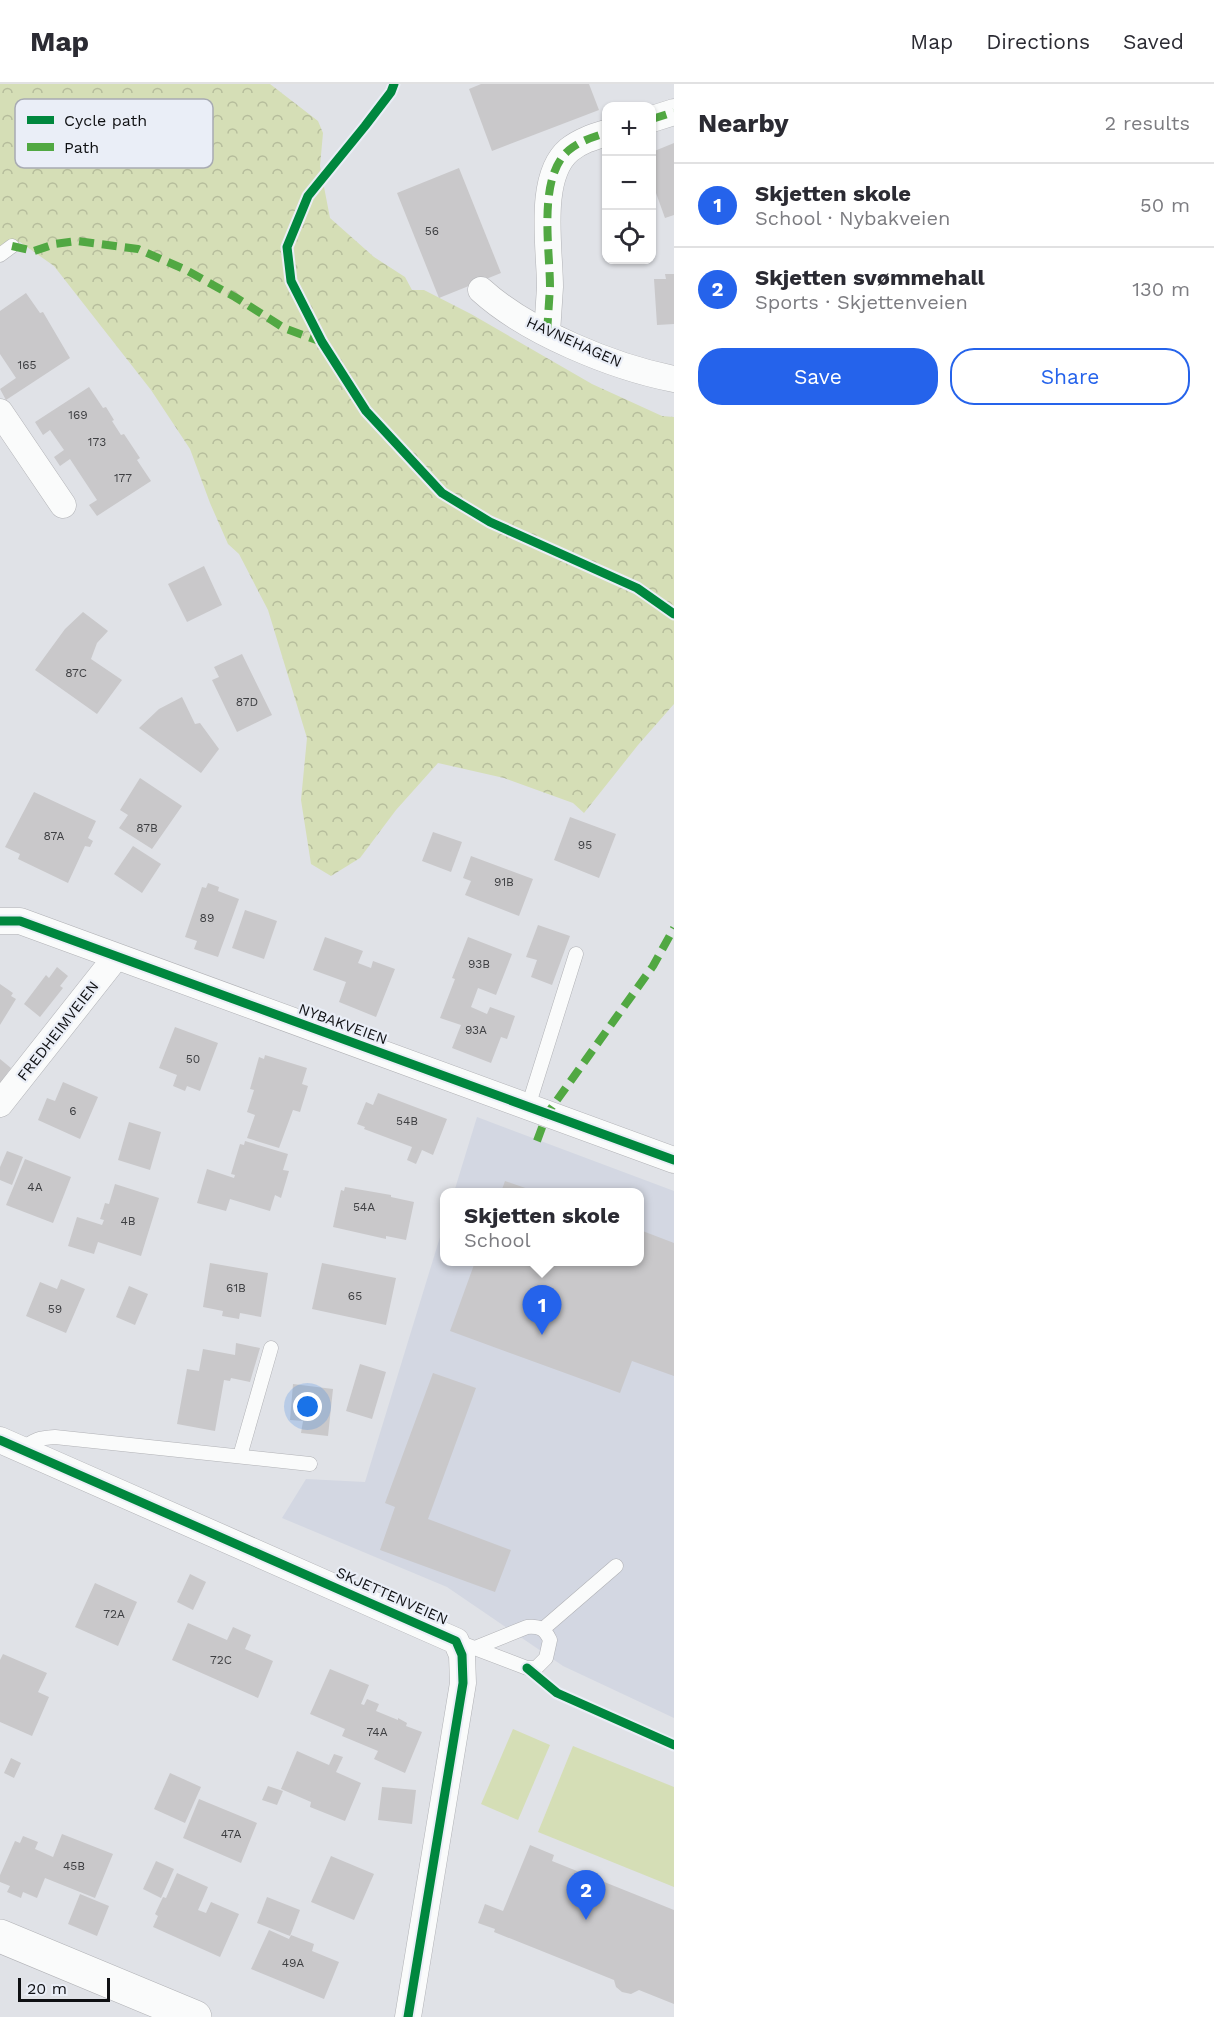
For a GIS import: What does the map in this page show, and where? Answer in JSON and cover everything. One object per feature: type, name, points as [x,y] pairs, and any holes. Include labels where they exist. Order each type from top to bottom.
[{"type":"street","points":[[656,117],[674,112]]},
{"type":"street","points":[[547,333],[550,288],[549,202],[553,177],[568,151],[585,139],[602,134]]},
{"type":"street","name":"HAVNEHAGEN","points":[[481,290],[497,305],[547,333],[600,357],[649,374],[674,379]]},
{"type":"street","points":[[0,412],[63,505]]},
{"type":"street","name":"NYBAKVEIEN","points":[[0,921],[20,921],[674,1160]]},
{"type":"street","name":"FREDHEIMVEIEN","points":[[0,1104],[116,957]]},
{"type":"street","name":"SKJETTENVEIEN","points":[[11,1445],[466,1645],[462,1655],[463,1683],[408,2017]]},
{"type":"street","points":[[0,1936],[195,2017]]},
{"type":"lane","points":[[0,255],[12,246]]},
{"type":"lane","points":[[528,1107],[576,954]]},
{"type":"lane","points":[[240,1456],[271,1348]]},
{"type":"lane","name":"SKJETTENVEIEN","points":[[11,1445],[39,1438],[55,1437],[310,1464]]},
{"type":"lane","points":[[466,1645],[527,1627],[536,1626],[543,1629],[616,1566]]},
{"type":"lane","name":"SKJETTENVEIEN","points":[[466,1645],[527,1668],[536,1668],[546,1658],[550,1640],[543,1629]]},
{"type":"shaded area","points":[[477,1117],[674,1191],[674,1718],[563,1666],[447,1587],[282,1518],[306,1479],[365,1482],[440,1237],[440,1266],[644,1266],[644,1188],[455,1188]]},
{"type":"green space","points":[[0,84],[270,84],[318,121],[323,133],[320,166],[330,218],[374,257],[405,277],[412,290],[424,290],[471,314],[592,384],[662,416],[674,417],[674,704],[584,813],[573,803],[504,778],[438,763],[396,810],[360,858],[331,876],[311,864],[301,800],[307,738],[268,610],[239,554],[228,544],[190,449],[151,390],[54,266],[20,242],[0,251]]},
{"type":"green space","points":[[513,1729],[550,1745],[518,1820],[481,1804]]},
{"type":"green space","points":[[573,1746],[674,1787],[674,1887],[538,1832]]},
{"type":"building","points":[[481,84],[589,84],[599,110],[492,151],[469,89]]},
{"type":"building","points":[[674,143],[674,215],[665,218],[656,193],[656,150]]},
{"type":"building","points":[[459,168],[501,273],[439,298],[397,193]]},
{"type":"building","points":[[665,274],[674,274],[674,324],[657,325],[654,279],[666,279]]},
{"type":"building","points":[[26,293],[40,313],[43,312],[70,358],[6,400],[0,389],[16,378],[0,354],[0,311]]},
{"type":"building","points":[[89,387],[103,408],[106,407],[121,435],[124,434],[140,458],[137,460],[151,481],[97,516],[89,505],[97,500],[70,459],[60,466],[54,457],[64,450],[50,430],[43,435],[35,422]]},
{"type":"building","points":[[204,566],[222,605],[187,622],[168,584]]},
{"type":"building","points":[[83,612],[108,631],[97,643],[91,659],[122,680],[97,714],[35,670],[65,629]]},
{"type":"building","points":[[242,654],[272,715],[237,732],[212,680],[219,677],[214,667]]},
{"type":"building","points":[[182,697],[195,724],[200,723],[219,749],[201,773],[139,728],[159,709]]},
{"type":"building","points":[[140,778],[182,806],[152,849],[119,828],[128,815],[120,810]]},
{"type":"building","points":[[34,792],[96,821],[88,838],[93,841],[90,847],[85,846],[68,883],[18,859],[20,854],[5,847]]},
{"type":"building","points":[[570,817],[616,834],[599,878],[554,860]]},
{"type":"building","points":[[433,832],[462,842],[451,872],[422,861]]},
{"type":"building","points":[[133,846],[161,864],[142,893],[114,874]]},
{"type":"building","points":[[471,856],[533,879],[519,916],[465,895],[471,881],[463,878]]},
{"type":"building","points":[[208,883],[219,887],[218,891],[239,899],[218,957],[194,949],[197,941],[185,937],[202,887],[206,888]]},
{"type":"building","points":[[245,910],[277,921],[264,959],[232,948]]},
{"type":"building","points":[[538,925],[570,936],[552,985],[531,977],[537,960],[526,957]]},
{"type":"building","points":[[325,937],[363,951],[358,963],[371,968],[373,961],[395,969],[376,1017],[339,1002],[346,982],[313,970]]},
{"type":"building","points":[[468,937],[512,954],[496,995],[478,988],[471,1007],[487,1014],[490,1007],[515,1016],[507,1039],[501,1037],[491,1063],[452,1048],[461,1025],[440,1018]]},
{"type":"building","points":[[57,967],[68,976],[60,986],[63,988],[40,1017],[24,1004],[46,975],[49,978]]},
{"type":"building","points":[[0,984],[13,993],[11,996],[16,999],[0,1025]]},
{"type":"building","points":[[175,1027],[218,1043],[200,1091],[187,1086],[185,1091],[173,1086],[177,1075],[159,1068]]},
{"type":"building","points":[[265,1055],[307,1068],[302,1084],[308,1086],[300,1112],[293,1110],[279,1148],[247,1138],[255,1115],[247,1112],[254,1090],[250,1089],[259,1057],[264,1059]]},
{"type":"building","points":[[0,1059],[11,1068],[0,1083]]},
{"type":"building","points":[[63,1082],[98,1097],[80,1139],[38,1120],[47,1098],[55,1101]]},
{"type":"building","points":[[378,1093],[447,1119],[433,1155],[422,1150],[416,1164],[407,1160],[412,1147],[364,1129],[365,1127],[357,1124],[366,1102],[373,1105]]},
{"type":"building","points":[[129,1122],[161,1132],[150,1170],[118,1160]]},
{"type":"building","points":[[245,1141],[288,1154],[283,1170],[289,1171],[281,1198],[275,1195],[270,1211],[230,1199],[226,1211],[197,1203],[207,1169],[234,1178],[235,1175],[231,1174],[240,1144],[244,1145]]},
{"type":"building","points":[[7,1151],[23,1157],[12,1185],[0,1180],[0,1167]]},
{"type":"building","points":[[25,1159],[71,1177],[53,1223],[6,1205]]},
{"type":"building","points":[[505,1181],[525,1188],[502,1188]]},
{"type":"building","points":[[115,1184],[159,1198],[141,1256],[98,1242],[94,1254],[68,1246],[77,1217],[102,1225],[104,1220],[100,1219],[105,1203],[109,1204]]},
{"type":"building","points":[[345,1187],[391,1195],[391,1197],[414,1202],[406,1240],[386,1236],[386,1239],[333,1227],[341,1190],[344,1191]]},
{"type":"building","points":[[644,1232],[674,1243],[674,1376],[632,1361],[620,1393],[450,1331],[474,1266],[644,1266]]},
{"type":"building","points":[[210,1263],[268,1273],[261,1317],[240,1313],[239,1319],[222,1316],[223,1311],[203,1307]]},
{"type":"building","points":[[322,1263],[396,1278],[386,1325],[312,1309]]},
{"type":"building","points":[[61,1279],[85,1289],[66,1333],[26,1316],[40,1282],[57,1289]]},
{"type":"building","points":[[129,1286],[148,1294],[135,1325],[116,1317]]},
{"type":"building","points":[[236,1343],[260,1348],[250,1382],[231,1378],[230,1381],[224,1380],[215,1431],[177,1424],[187,1369],[199,1371],[203,1349],[235,1355]]},
{"type":"building","points":[[360,1364],[386,1372],[372,1419],[346,1411]]},
{"type":"building","points":[[433,1373],[476,1388],[428,1519],[511,1550],[495,1592],[380,1550],[395,1507],[385,1503]]},
{"type":"building","points":[[293,1384],[333,1389],[328,1436],[301,1433],[303,1421],[290,1420]]},
{"type":"building","points":[[190,1574],[206,1582],[193,1610],[177,1602]]},
{"type":"building","points":[[95,1583],[137,1602],[118,1646],[75,1627]]},
{"type":"building","points":[[188,1623],[227,1640],[233,1627],[251,1635],[245,1649],[273,1661],[258,1698],[172,1660]]},
{"type":"building","points":[[3,1654],[47,1673],[38,1692],[49,1697],[32,1736],[0,1722],[0,1660]]},
{"type":"building","points":[[330,1669],[369,1685],[361,1704],[364,1705],[367,1699],[379,1704],[376,1711],[398,1720],[398,1718],[407,1723],[406,1726],[422,1732],[405,1773],[374,1759],[378,1751],[342,1736],[345,1729],[310,1714]]},
{"type":"building","points":[[297,1751],[329,1765],[334,1754],[343,1757],[336,1772],[361,1783],[345,1821],[310,1807],[311,1802],[281,1789]]},
{"type":"building","points":[[11,1758],[21,1763],[14,1778],[4,1773]]},
{"type":"building","points":[[170,1773],[201,1787],[185,1823],[154,1809]]},
{"type":"building","points":[[268,1786],[283,1791],[277,1805],[262,1800]]},
{"type":"building","points":[[382,1787],[416,1790],[412,1824],[378,1820]]},
{"type":"building","points":[[199,1799],[257,1823],[241,1863],[183,1838]]},
{"type":"building","points":[[62,1834],[113,1854],[95,1898],[45,1878],[37,1898],[23,1892],[21,1898],[7,1892],[10,1886],[0,1882],[0,1875],[15,1841],[20,1843],[23,1836],[38,1842],[35,1849],[53,1857]]},
{"type":"building","points":[[530,1845],[554,1855],[552,1861],[674,1910],[674,2004],[639,1990],[631,1994],[622,1992],[616,1987],[614,1980],[494,1932],[495,1929],[478,1923],[485,1904],[503,1911]]},
{"type":"building","points":[[331,1856],[374,1874],[354,1920],[311,1902]]},
{"type":"building","points":[[156,1861],[174,1869],[161,1898],[143,1889]]},
{"type":"building","points":[[177,1873],[208,1887],[198,1910],[206,1913],[211,1902],[239,1914],[220,1957],[153,1927],[158,1916],[155,1914],[163,1897],[166,1898]]},
{"type":"building","points":[[80,1894],[109,1906],[97,1936],[68,1924]]},
{"type":"building","points":[[267,1897],[300,1910],[290,1936],[257,1923]]},
{"type":"building","points":[[269,1930],[289,1939],[291,1935],[314,1944],[312,1951],[339,1962],[324,1999],[251,1969]]},
{"type":"marked path","points":[[656,118],[674,112]]},
{"type":"marked path","points":[[547,333],[550,287],[548,214],[553,177],[559,162],[569,150],[602,134]]},
{"type":"marked path","points":[[12,246],[34,251],[55,244],[77,241],[138,249],[184,269],[235,297],[284,328],[322,342]]},
{"type":"marked path","points":[[537,1141],[547,1114],[653,966],[674,928]]},
{"type":"cycle path","points":[[394,84],[391,92],[365,126],[308,196],[287,247],[291,281],[322,342],[366,411],[442,493],[490,522],[637,588],[674,614]]},
{"type":"cycle path","points":[[0,921],[20,921],[674,1160]]},
{"type":"cycle path","points":[[0,1440],[456,1641],[462,1655],[463,1683],[408,2017]]},
{"type":"cycle path","points":[[527,1668],[557,1693],[674,1745]]},
{"type":"place","name":"Skjetten skole","points":[[542,1335]]},
{"type":"place","name":"Skjetten svømmehall","points":[[586,1920]]}]
